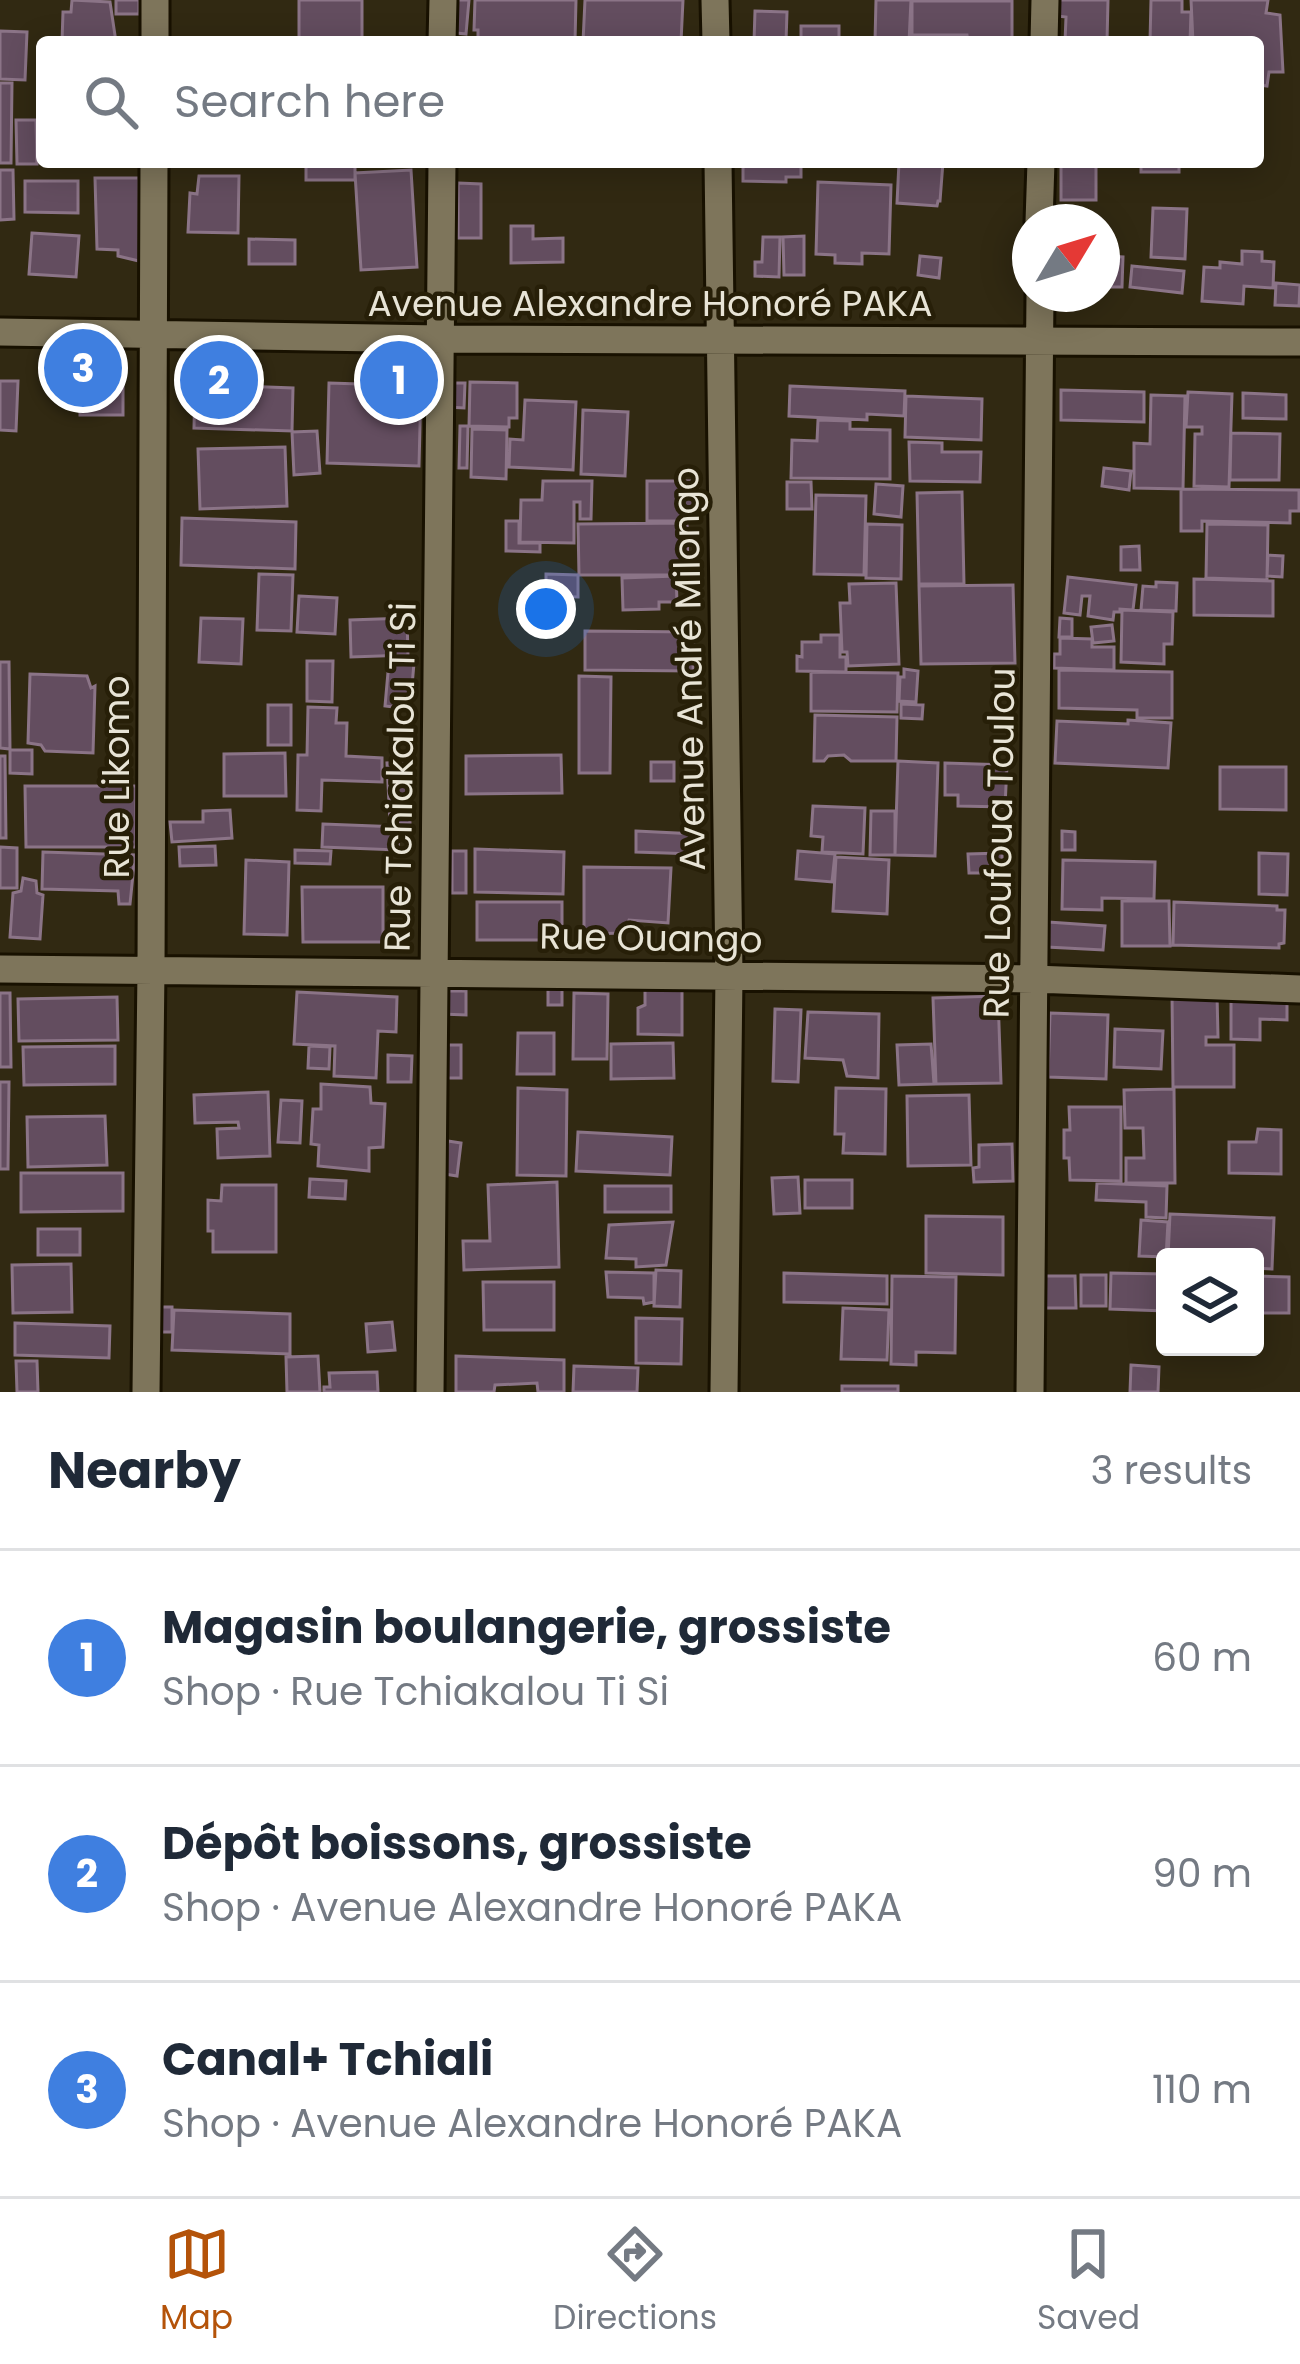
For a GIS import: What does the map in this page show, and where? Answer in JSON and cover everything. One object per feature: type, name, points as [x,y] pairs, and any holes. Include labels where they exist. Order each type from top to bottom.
[{"type":"street","points":[[155,0],[155,36]]},
{"type":"street","points":[[442,0],[442,36]]},
{"type":"street","points":[[715,0],[716,36]]},
{"type":"street","points":[[1044,36],[1045,0]]},
{"type":"street","name":"Rue Likomo","points":[[146,1392],[154,168]]},
{"type":"street","name":"Rue Tchiakalou Ti Si","points":[[430,1392],[442,168]]},
{"type":"street","name":"Avenue André Milongo","points":[[718,168],[729,975],[724,1392]]},
{"type":"street","points":[[1040,204],[1041,168]]},
{"type":"street","name":"Rue Loufoua Toulou","points":[[1030,1392],[1040,312]]},
{"type":"street","name":"Avenue Alexandre Honoré PAKA","points":[[0,332],[441,339],[1300,342]]},
{"type":"street","name":"Rue Ouango","points":[[0,969],[1034,979],[1300,989]]},
{"type":"building","points":[[72,0],[110,2],[115,36],[62,36],[63,12],[71,12]]},
{"type":"building","points":[[116,0],[139,0],[139,14],[116,14]]},
{"type":"building","points":[[299,0],[362,0],[362,36],[299,36]]},
{"type":"building","points":[[456,0],[469,0],[466,34],[453,36]]},
{"type":"building","points":[[475,0],[576,0],[575,36],[478,36]]},
{"type":"building","points":[[585,0],[683,0],[681,36],[583,36]]},
{"type":"building","points":[[876,0],[911,0],[909,36],[875,36]]},
{"type":"building","points":[[1057,0],[1108,0],[1107,36],[1065,36],[1066,17],[1057,16]]},
{"type":"building","points":[[1151,0],[1182,0],[1182,12],[1191,12],[1190,36],[1150,36]]},
{"type":"building","points":[[1191,0],[1268,0],[1266,13],[1280,15],[1283,72],[1269,72],[1264,86],[1264,36],[1193,36]]},
{"type":"building","points":[[912,1],[1012,1],[1012,36],[912,35]]},
{"type":"building","points":[[755,11],[787,12],[786,36],[754,36]]},
{"type":"building","points":[[801,26],[839,26],[839,36],[801,36]]},
{"type":"building","points":[[0,31],[27,32],[25,80],[0,79]]},
{"type":"building","points":[[0,83],[12,83],[11,163],[0,163]]},
{"type":"building","points":[[16,120],[36,120],[36,164],[17,164]]},
{"type":"building","points":[[306,168],[355,168],[355,180],[306,180]]},
{"type":"building","points":[[743,168],[801,168],[801,177],[786,177],[786,182],[743,181]]},
{"type":"building","points":[[899,168],[943,168],[937,206],[897,203]]},
{"type":"building","points":[[1061,168],[1096,168],[1096,200],[1061,200]]},
{"type":"building","points":[[1141,168],[1179,168],[1179,172],[1141,172]]},
{"type":"building","points":[[0,170],[13,170],[14,219],[0,220]]},
{"type":"building","points":[[411,170],[417,267],[361,270],[355,173]]},
{"type":"building","points":[[199,176],[239,176],[238,233],[188,232],[190,193],[197,194]]},
{"type":"building","points":[[95,178],[139,178],[139,261],[118,256],[118,250],[97,249]]},
{"type":"building","points":[[25,181],[78,181],[78,213],[25,212]]},
{"type":"building","points":[[818,182],[891,185],[889,254],[862,253],[862,264],[835,263],[835,255],[816,254]]},
{"type":"building","points":[[458,183],[481,184],[481,238],[458,238]]},
{"type":"building","points":[[1153,208],[1187,209],[1185,259],[1151,257]]},
{"type":"building","points":[[511,226],[533,226],[533,239],[563,238],[563,262],[511,263]]},
{"type":"building","points":[[32,233],[79,236],[76,277],[29,274]]},
{"type":"building","points":[[804,236],[804,275],[784,275],[783,237]]},
{"type":"building","points":[[763,237],[780,237],[779,277],[755,276],[755,262],[762,262]]},
{"type":"building","points":[[249,239],[295,240],[295,264],[249,264]]},
{"type":"building","points":[[1242,251],[1262,252],[1262,261],[1274,262],[1273,288],[1244,286],[1243,304],[1202,301],[1204,267],[1220,268],[1220,262],[1242,264]]},
{"type":"building","points":[[920,256],[941,258],[939,278],[918,275]]},
{"type":"building","points":[[1132,266],[1184,271],[1182,293],[1130,287]]},
{"type":"building","points":[[1276,283],[1300,285],[1299,306],[1275,305]]},
{"type":"building","points":[[80,376],[123,377],[123,415],[80,415]]},
{"type":"building","points":[[0,381],[18,381],[16,431],[0,430]]},
{"type":"building","points":[[470,382],[517,383],[517,418],[509,418],[509,427],[469,426]]},
{"type":"building","points":[[329,383],[421,386],[419,466],[327,463]]},
{"type":"building","points":[[448,383],[465,383],[464,408],[447,407]]},
{"type":"building","points":[[195,384],[293,388],[292,431],[194,428]]},
{"type":"building","points":[[790,386],[905,391],[904,416],[867,414],[867,420],[789,416]]},
{"type":"building","points":[[1061,390],[1144,392],[1144,422],[1061,420]]},
{"type":"building","points":[[1188,392],[1232,394],[1229,487],[1194,486],[1195,434],[1202,434],[1202,427],[1186,427]]},
{"type":"building","points":[[1243,393],[1286,395],[1286,419],[1243,418]]},
{"type":"building","points":[[1151,395],[1185,396],[1183,489],[1134,488],[1134,443],[1150,444]]},
{"type":"building","points":[[906,396],[982,399],[981,440],[905,437]]},
{"type":"building","points":[[525,400],[576,402],[573,470],[509,467],[510,439],[523,440]]},
{"type":"building","points":[[583,410],[628,412],[625,476],[581,474]]},
{"type":"building","points":[[818,420],[850,421],[850,429],[890,430],[890,479],[791,478],[792,440],[817,441]]},
{"type":"building","points":[[460,426],[468,426],[467,468],[459,468]]},
{"type":"building","points":[[472,429],[507,430],[506,479],[471,477]]},
{"type":"building","points":[[317,431],[320,473],[294,475],[292,432]]},
{"type":"building","points":[[1231,433],[1280,434],[1279,480],[1230,480]]},
{"type":"building","points":[[909,442],[942,443],[942,452],[981,452],[980,482],[910,481]]},
{"type":"building","points":[[285,447],[287,506],[200,509],[198,449]]},
{"type":"building","points":[[1104,468],[1131,471],[1129,490],[1102,486]]},
{"type":"building","points":[[543,481],[592,481],[591,519],[580,519],[580,502],[574,502],[574,543],[520,542],[521,500],[542,500]]},
{"type":"building","points":[[647,481],[698,481],[699,521],[647,521]]},
{"type":"building","points":[[787,482],[811,482],[812,509],[787,509]]},
{"type":"building","points":[[876,484],[903,486],[901,517],[874,514]]},
{"type":"building","points":[[1181,489],[1299,490],[1299,511],[1290,511],[1290,523],[1202,521],[1202,531],[1181,531]]},
{"type":"building","points":[[962,492],[964,584],[919,584],[917,493]]},
{"type":"building","points":[[816,495],[866,496],[864,575],[814,574]]},
{"type":"building","points":[[182,518],[296,522],[295,569],[181,565]]},
{"type":"building","points":[[506,521],[519,521],[519,543],[540,543],[540,552],[506,551]]},
{"type":"building","points":[[687,523],[688,575],[579,575],[578,524]]},
{"type":"building","points":[[867,524],[902,525],[901,579],[866,578]]},
{"type":"building","points":[[1207,524],[1268,525],[1267,580],[1206,578]]},
{"type":"building","points":[[1139,546],[1140,570],[1121,570],[1121,547]]},
{"type":"building","points":[[1268,555],[1283,556],[1282,577],[1267,576]]},
{"type":"building","points":[[259,574],[293,575],[291,631],[257,630]]},
{"type":"building","points":[[546,574],[578,575],[578,597],[546,596]]},
{"type":"building","points":[[676,576],[677,602],[659,602],[659,609],[623,610],[622,578]]},
{"type":"building","points":[[1068,577],[1136,585],[1133,610],[1114,612],[1113,620],[1088,616],[1090,596],[1082,596],[1080,615],[1064,613]]},
{"type":"building","points":[[1194,579],[1273,581],[1273,616],[1194,615]]},
{"type":"building","points":[[1156,582],[1177,583],[1176,611],[1141,610],[1143,586],[1156,587]]},
{"type":"building","points":[[896,583],[899,664],[848,666],[847,652],[842,652],[840,603],[850,603],[849,584]]},
{"type":"building","points":[[1013,585],[1015,663],[921,664],[919,586]]},
{"type":"building","points":[[299,596],[337,598],[335,634],[297,632]]},
{"type":"building","points":[[1122,610],[1173,612],[1172,644],[1164,644],[1164,664],[1121,662]]},
{"type":"building","points":[[201,618],[243,619],[241,664],[199,662]]},
{"type":"building","points":[[407,618],[408,655],[351,657],[350,620]]},
{"type":"building","points":[[1060,618],[1072,619],[1072,637],[1059,637]]},
{"type":"building","points":[[1112,625],[1114,641],[1093,643],[1091,627]]},
{"type":"building","points":[[585,631],[694,632],[693,671],[585,670]]},
{"type":"building","points":[[821,635],[840,635],[846,672],[797,671],[802,642],[821,642]]},
{"type":"building","points":[[1060,638],[1092,639],[1092,647],[1114,647],[1114,670],[1054,668]]},
{"type":"building","points":[[307,661],[333,661],[332,702],[307,701]]},
{"type":"building","points":[[389,661],[414,663],[410,709],[385,706]]},
{"type":"building","points":[[0,662],[9,662],[10,749],[0,748]]},
{"type":"building","points":[[904,669],[918,671],[916,702],[899,701]]},
{"type":"building","points":[[1059,670],[1172,672],[1172,718],[1137,718],[1137,710],[1059,708]]},
{"type":"building","points":[[811,672],[898,673],[897,712],[811,711]]},
{"type":"building","points":[[30,674],[87,676],[91,688],[95,686],[93,753],[45,751],[41,745],[28,743]]},
{"type":"building","points":[[579,676],[611,677],[610,773],[579,773]]},
{"type":"building","points":[[901,704],[923,705],[922,719],[901,718]]},
{"type":"building","points":[[268,705],[291,705],[291,745],[268,745]]},
{"type":"building","points":[[308,707],[337,708],[336,723],[347,723],[346,756],[382,758],[382,782],[322,780],[321,811],[297,810],[298,755],[307,755]]},
{"type":"building","points":[[815,715],[897,717],[896,761],[851,761],[844,755],[814,761]]},
{"type":"building","points":[[1128,720],[1171,723],[1168,768],[1055,763],[1057,721],[1128,724]]},
{"type":"building","points":[[10,750],[32,750],[32,774],[10,773]]},
{"type":"building","points":[[285,753],[286,796],[224,796],[224,754]]},
{"type":"building","points":[[561,755],[562,793],[466,794],[466,756]]},
{"type":"building","points":[[0,756],[5,756],[6,838],[0,838]]},
{"type":"building","points":[[898,761],[938,763],[935,856],[895,855]]},
{"type":"building","points":[[408,762],[410,823],[390,824],[387,763]]},
{"type":"building","points":[[651,762],[674,762],[674,781],[651,781]]},
{"type":"building","points":[[945,763],[1007,765],[1005,807],[958,806],[958,795],[945,795]]},
{"type":"building","points":[[1220,767],[1286,767],[1286,810],[1220,809]]},
{"type":"building","points":[[25,786],[136,786],[136,847],[26,847]]},
{"type":"building","points":[[813,806],[865,808],[863,854],[822,852],[823,837],[811,836]]},
{"type":"building","points":[[230,810],[232,838],[172,842],[170,822],[203,822],[203,811]]},
{"type":"building","points":[[871,811],[895,811],[895,855],[870,855]]},
{"type":"building","points":[[323,824],[399,827],[398,850],[322,847]]},
{"type":"building","points":[[636,831],[696,834],[695,854],[636,852]]},
{"type":"building","points":[[1062,831],[1075,832],[1075,850],[1062,850]]},
{"type":"building","points":[[215,846],[216,865],[180,866],[179,847]]},
{"type":"building","points":[[0,847],[17,848],[17,888],[0,888]]},
{"type":"building","points":[[475,849],[564,852],[563,894],[475,892]]},
{"type":"building","points":[[295,850],[331,851],[330,864],[295,863]]},
{"type":"building","points":[[452,851],[466,851],[466,893],[452,893]]},
{"type":"building","points":[[798,851],[835,854],[832,882],[796,879]]},
{"type":"building","points":[[43,852],[135,855],[130,904],[119,904],[118,891],[42,889]]},
{"type":"building","points":[[1002,853],[1002,873],[969,873],[968,854]]},
{"type":"building","points":[[1259,853],[1288,854],[1287,895],[1259,894]]},
{"type":"building","points":[[836,857],[889,860],[887,914],[833,911]]},
{"type":"building","points":[[246,860],[289,862],[287,935],[244,934]]},
{"type":"building","points":[[1063,860],[1155,862],[1154,899],[1102,898],[1102,910],[1062,909]]},
{"type":"building","points":[[584,867],[671,868],[668,923],[629,920],[624,933],[584,934]]},
{"type":"building","points":[[23,878],[36,881],[37,893],[43,895],[40,939],[10,937],[13,893],[21,891]]},
{"type":"building","points":[[302,887],[383,887],[383,942],[303,942]]},
{"type":"building","points":[[1122,901],[1169,901],[1170,946],[1122,946]]},
{"type":"building","points":[[477,902],[562,902],[562,940],[477,940]]},
{"type":"building","points":[[1174,902],[1277,906],[1285,910],[1284,943],[1279,948],[1173,945]]},
{"type":"building","points":[[1048,922],[1105,926],[1103,950],[1047,947]]},
{"type":"building","points":[[548,987],[562,987],[562,1005],[548,1005]]},
{"type":"building","points":[[682,987],[682,1035],[638,1034],[638,1008],[645,1005],[645,988]]},
{"type":"building","points":[[442,991],[466,991],[466,1015],[442,1014]]},
{"type":"building","points":[[297,992],[397,997],[396,1032],[378,1031],[376,1078],[334,1076],[335,1046],[294,1044]]},
{"type":"building","points":[[0,993],[10,993],[11,1067],[0,1067]]},
{"type":"building","points":[[574,993],[608,994],[607,1059],[573,1059]]},
{"type":"building","points":[[1172,994],[1217,994],[1218,1037],[1206,1037],[1206,1045],[1234,1045],[1234,1087],[1173,1087]]},
{"type":"building","points":[[998,996],[1001,1083],[936,1084],[933,998]]},
{"type":"building","points":[[117,997],[118,1040],[19,1041],[18,999]]},
{"type":"building","points":[[1231,997],[1287,998],[1287,1020],[1260,1019],[1260,1040],[1231,1039]]},
{"type":"building","points":[[775,1009],[801,1010],[798,1082],[773,1081]]},
{"type":"building","points":[[808,1012],[879,1014],[878,1078],[847,1076],[843,1060],[805,1058]]},
{"type":"building","points":[[1050,1013],[1108,1015],[1106,1079],[1048,1077]]},
{"type":"building","points":[[1115,1029],[1163,1031],[1161,1069],[1114,1067]]},
{"type":"building","points":[[518,1033],[554,1033],[554,1074],[517,1074]]},
{"type":"building","points":[[673,1043],[674,1078],[611,1079],[611,1044]]},
{"type":"building","points":[[931,1044],[934,1084],[899,1085],[897,1045]]},
{"type":"building","points":[[446,1045],[461,1045],[461,1078],[446,1078]]},
{"type":"building","points":[[115,1046],[115,1084],[24,1085],[23,1047]]},
{"type":"building","points":[[309,1046],[330,1047],[329,1069],[308,1068]]},
{"type":"building","points":[[388,1055],[412,1056],[411,1082],[388,1082]]},
{"type":"building","points":[[0,1082],[9,1082],[8,1169],[0,1169]]},
{"type":"building","points":[[321,1084],[370,1087],[371,1103],[385,1104],[383,1147],[369,1148],[369,1171],[318,1166],[319,1145],[311,1144],[313,1109],[321,1109]]},
{"type":"building","points":[[518,1088],[567,1090],[566,1176],[517,1175]]},
{"type":"building","points":[[836,1088],[886,1089],[885,1154],[843,1153],[844,1134],[835,1134]]},
{"type":"building","points":[[1174,1089],[1175,1183],[1126,1183],[1126,1158],[1144,1158],[1143,1128],[1125,1128],[1124,1090]]},
{"type":"building","points":[[268,1092],[270,1156],[218,1158],[217,1129],[239,1128],[238,1122],[195,1123],[194,1095]]},
{"type":"building","points":[[969,1095],[971,1165],[908,1166],[907,1096]]},
{"type":"building","points":[[281,1100],[302,1101],[300,1143],[278,1142]]},
{"type":"building","points":[[1069,1107],[1121,1107],[1121,1181],[1070,1180],[1069,1158],[1064,1158]]},
{"type":"building","points":[[105,1116],[107,1165],[28,1167],[27,1117]]},
{"type":"building","points":[[1258,1129],[1281,1130],[1281,1174],[1229,1173],[1229,1142],[1256,1142]]},
{"type":"building","points":[[578,1132],[672,1137],[670,1175],[576,1171]]},
{"type":"building","points":[[448,1141],[461,1143],[457,1176],[444,1174]]},
{"type":"building","points":[[1012,1144],[1013,1181],[974,1182],[979,1145]]},
{"type":"building","points":[[21,1173],[123,1173],[123,1211],[21,1212]]},
{"type":"building","points":[[798,1177],[800,1213],[774,1214],[772,1178]]},
{"type":"building","points":[[310,1179],[346,1181],[345,1199],[309,1197]]},
{"type":"building","points":[[805,1180],[852,1180],[852,1208],[805,1208]]},
{"type":"building","points":[[557,1182],[559,1267],[464,1270],[463,1241],[490,1241],[488,1185]]},
{"type":"building","points":[[1097,1183],[1167,1186],[1166,1218],[1146,1217],[1146,1202],[1096,1200]]},
{"type":"building","points":[[222,1185],[276,1185],[276,1252],[213,1252],[208,1200],[221,1201]]},
{"type":"building","points":[[605,1186],[671,1186],[671,1212],[605,1212]]},
{"type":"building","points":[[1170,1214],[1274,1218],[1272,1269],[1264,1269],[1264,1248],[1168,1248]]},
{"type":"building","points":[[926,1216],[1003,1217],[1003,1275],[926,1273]]},
{"type":"building","points":[[1141,1220],[1168,1222],[1167,1248],[1156,1248],[1156,1257],[1139,1256]]},
{"type":"building","points":[[673,1222],[666,1265],[636,1267],[636,1259],[606,1258],[609,1225]]},
{"type":"building","points":[[38,1229],[80,1229],[80,1255],[38,1255]]},
{"type":"building","points":[[71,1264],[72,1312],[13,1313],[12,1265]]},
{"type":"building","points":[[656,1270],[681,1271],[680,1307],[654,1306]]},
{"type":"building","points":[[606,1272],[654,1273],[654,1302],[608,1297]]},
{"type":"building","points":[[784,1273],[887,1276],[887,1304],[784,1302]]},
{"type":"building","points":[[1111,1273],[1156,1274],[1156,1311],[1110,1309]]},
{"type":"building","points":[[1081,1275],[1106,1275],[1106,1306],[1081,1306]]},
{"type":"building","points":[[892,1276],[956,1277],[955,1353],[916,1352],[916,1365],[891,1364]]},
{"type":"building","points":[[1043,1276],[1075,1276],[1076,1308],[1044,1308]]},
{"type":"building","points":[[1264,1276],[1289,1277],[1289,1313],[1264,1313]]},
{"type":"building","points":[[483,1282],[554,1282],[554,1330],[484,1330]]},
{"type":"building","points":[[157,1307],[172,1307],[172,1332],[157,1332]]},
{"type":"building","points":[[843,1308],[889,1310],[887,1360],[841,1359]]},
{"type":"building","points":[[174,1310],[290,1314],[290,1354],[172,1350]]},
{"type":"building","points":[[636,1318],[682,1319],[681,1364],[636,1363]]},
{"type":"building","points":[[392,1322],[395,1350],[368,1352],[366,1324]]},
{"type":"building","points":[[15,1323],[110,1326],[109,1358],[15,1355]]},
{"type":"building","points":[[318,1356],[320,1392],[287,1392],[286,1357]]},
{"type":"building","points":[[456,1356],[564,1360],[564,1392],[538,1392],[537,1383],[495,1385],[494,1392],[456,1392]]},
{"type":"building","points":[[16,1361],[37,1361],[38,1392],[17,1392]]},
{"type":"building","points":[[1131,1365],[1159,1367],[1158,1392],[1130,1392]]},
{"type":"building","points":[[574,1366],[638,1368],[637,1392],[573,1392]]},
{"type":"building","points":[[377,1372],[378,1392],[324,1392],[324,1387],[330,1387],[329,1373]]},
{"type":"building","points":[[842,1386],[898,1386],[898,1392],[842,1392]]},
{"type":"place","name":"Canal+ Tchiali","points":[[83,368]]},
{"type":"place","name":"Dépôt boissons, grossiste","points":[[219,380]]},
{"type":"place","name":"Magasin boulangerie, grossiste","points":[[399,380]]}]
